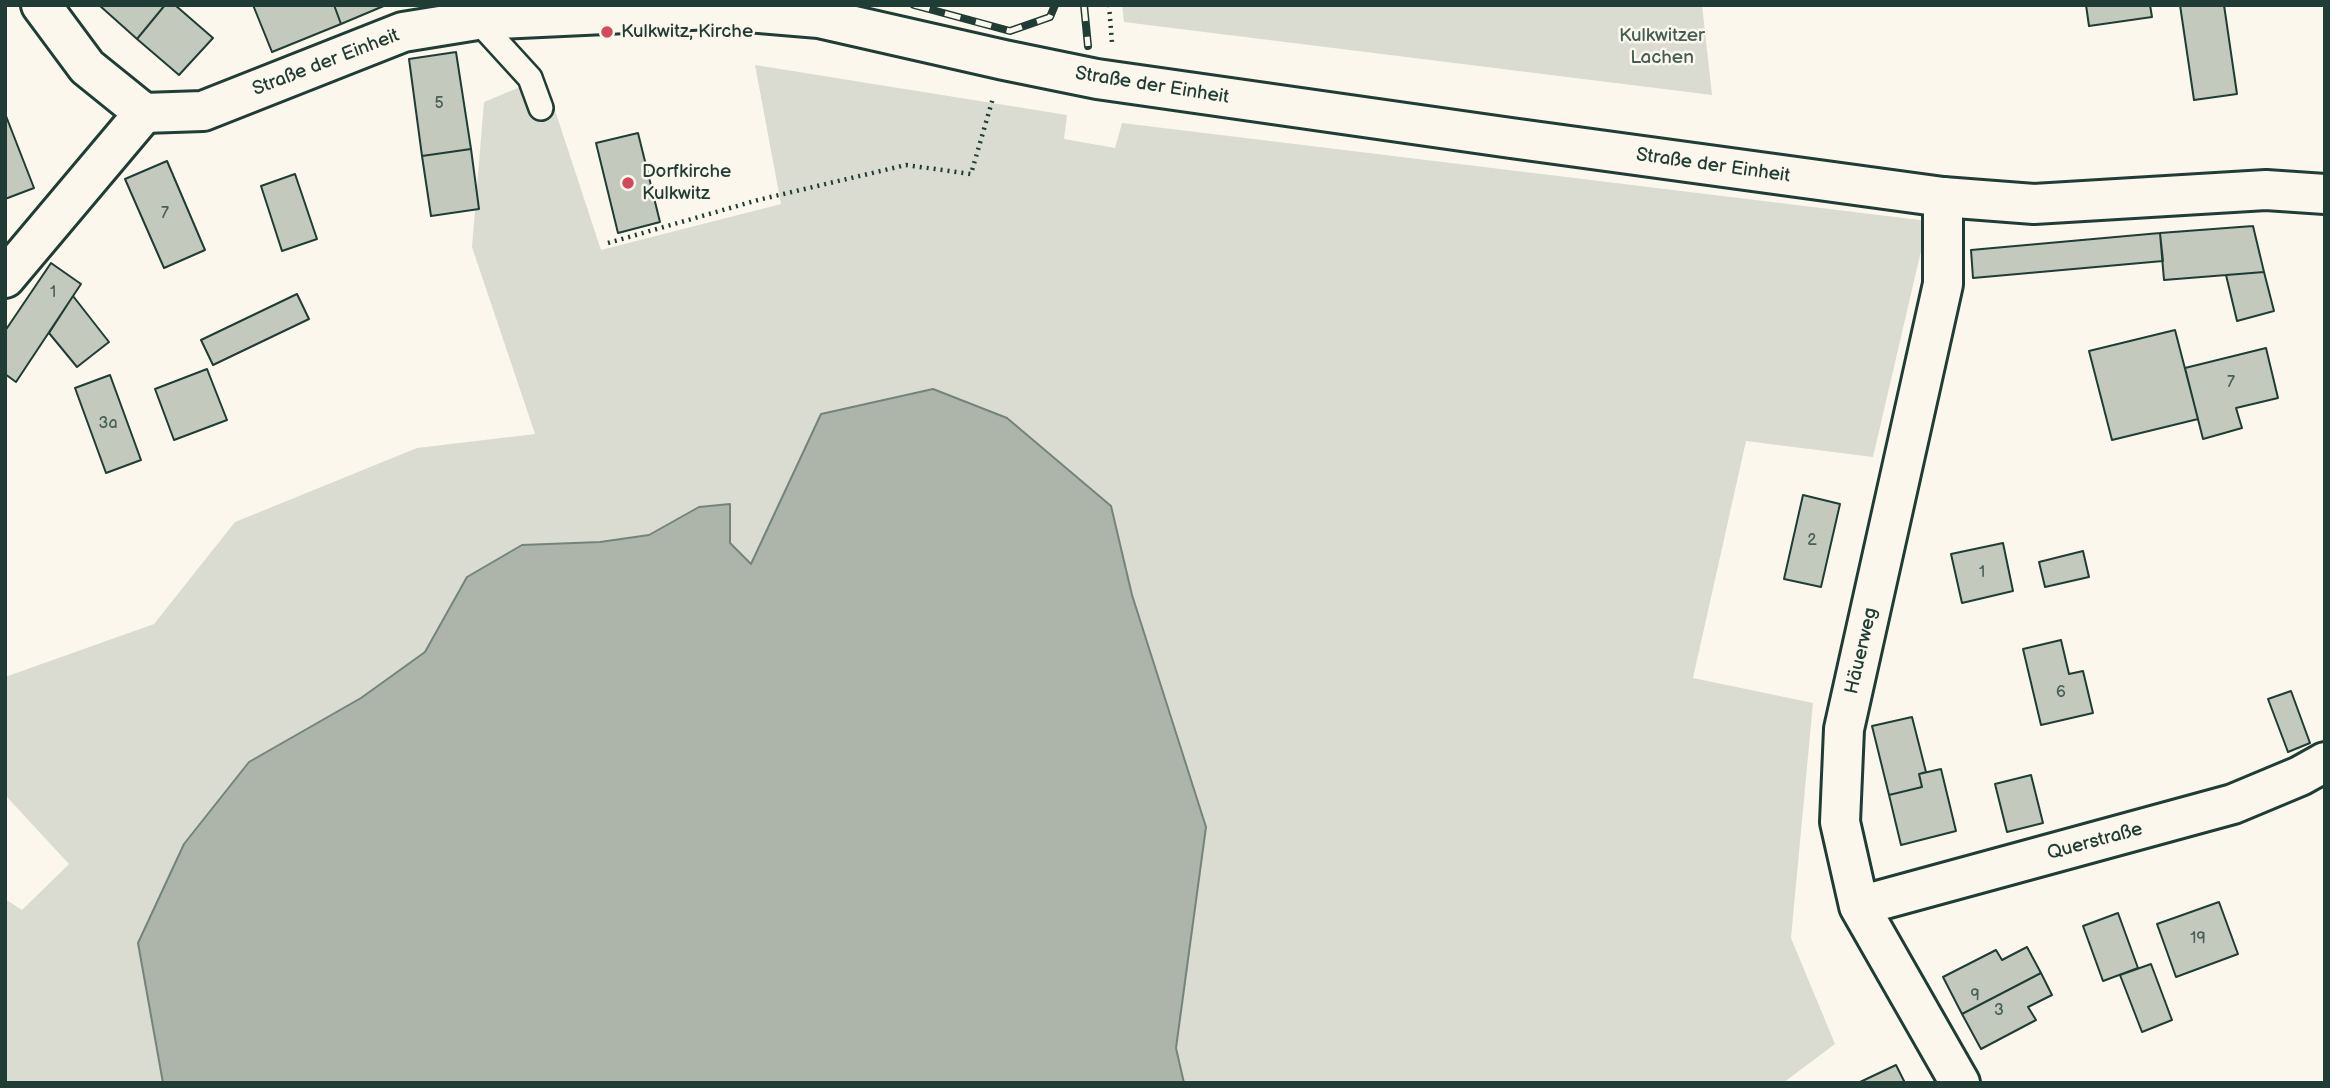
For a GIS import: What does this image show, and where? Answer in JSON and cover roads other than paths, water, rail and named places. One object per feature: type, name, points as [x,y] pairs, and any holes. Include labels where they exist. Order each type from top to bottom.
[{"type":"street","points":[[5,278],[144,113],[87,67],[41,5]]},
{"type":"street","name":"Straße der Einheit","points":[[144,113],[203,111],[403,32],[460,16],[712,9],[819,18],[1004,61],[1097,79],[1943,197],[2034,204],[2266,190],[2325,194]]},
{"type":"street","name":"Häuerweg","points":[[1943,197],[1943,285],[1844,729],[1840,822],[1859,906],[1960,1083]]},
{"type":"street","name":"Querstraße","points":[[1859,906],[2233,804],[2300,776],[2325,762]]},
{"type":"lane","points":[[460,16],[530,78],[541,108]]},
{"type":"railway","points":[[914,5],[1010,31],[1050,17],[1055,5]]},
{"type":"railway","points":[[1084,5],[1088,46]]},
{"type":"place","name":"Kulkwitz, Kirche","points":[[607,32]]},
{"type":"place","name":"Dorfkirche Kulkwitz","points":[[628,183]]},
{"type":"park label","name":"Kulkwitzer Lachen","points":[[1662,47]]}]
